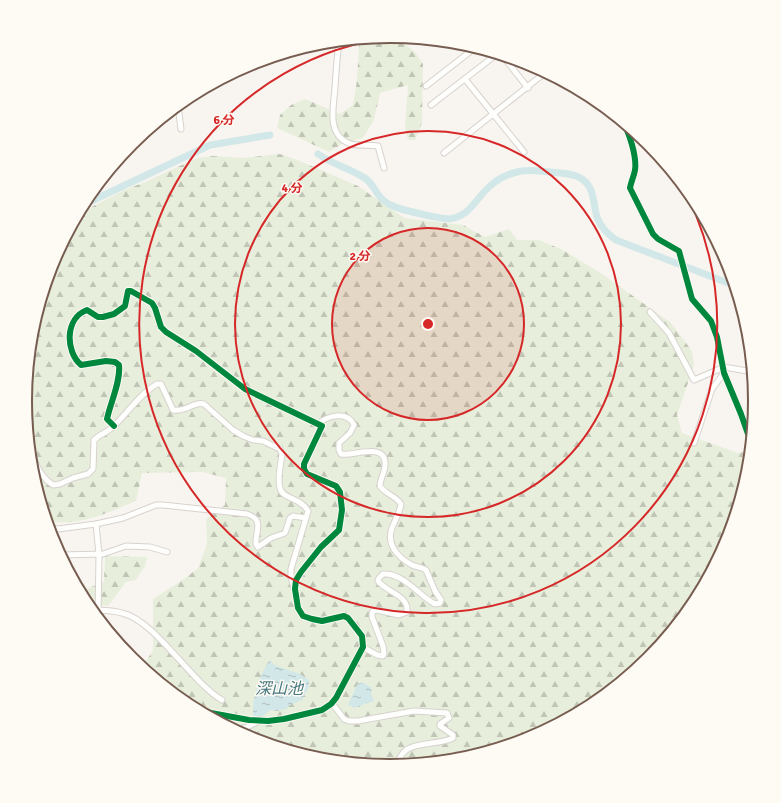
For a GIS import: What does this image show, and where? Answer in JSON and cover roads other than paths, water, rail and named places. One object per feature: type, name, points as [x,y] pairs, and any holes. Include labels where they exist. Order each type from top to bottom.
[{"type":"street","points":[[338,47],[332,112],[335,129],[341,140],[350,144],[378,146],[384,168]]},
{"type":"street","points":[[426,86],[470,52]]},
{"type":"street","points":[[431,105],[492,58]]},
{"type":"street","points":[[508,63],[528,88]]},
{"type":"street","points":[[444,153],[541,76]]},
{"type":"street","points":[[465,79],[524,152]]},
{"type":"street","points":[[179,112],[181,129]]},
{"type":"street","points":[[627,132],[634,153],[635,169],[630,188],[653,234],[658,239],[679,251],[692,299],[711,321],[717,337],[724,373],[742,414],[747,432]]},
{"type":"street","points":[[114,426],[107,420],[119,366],[112,361],[81,365],[77,362],[72,352],[70,337],[73,322],[83,311],[87,310],[98,317],[114,314],[123,308],[128,291],[131,290],[152,303],[161,327],[166,332],[196,351],[245,389],[322,427],[304,464],[304,469],[307,474],[332,484],[338,489],[342,503],[341,523],[339,530],[321,547],[301,572],[296,580],[295,589]]},
{"type":"street","points":[[650,312],[669,333],[694,380],[724,367],[747,371]]},
{"type":"street","points":[[694,443],[712,389],[724,373]]},
{"type":"street","points":[[39,469],[49,483],[53,485],[60,484],[91,472],[93,469],[94,440],[114,426],[157,384],[161,384],[173,410],[180,411],[200,402],[243,436],[252,440],[263,441],[280,449],[282,454],[279,482],[280,489],[283,493],[305,505],[308,511],[291,569],[291,577],[295,589],[298,608],[303,616],[312,620],[322,621],[338,616],[348,618],[362,636],[363,647],[332,703],[322,710],[284,719],[260,720],[231,718],[215,714]]},
{"type":"street","points":[[318,424],[327,417],[333,416],[352,420],[354,424],[350,433],[339,443],[338,446],[341,454],[346,455],[362,452],[375,452],[382,456],[386,464],[380,486],[401,504],[391,529],[390,544],[406,561],[426,570],[435,591],[441,600],[440,603],[435,604],[402,579],[386,574],[380,576],[378,581],[394,592],[404,602],[407,607],[407,612],[400,615],[377,610],[373,611],[372,617],[383,646],[384,654],[383,656],[363,647]]},
{"type":"street","points":[[55,528],[96,524],[123,518],[156,505],[163,505],[247,514],[254,517],[258,523],[255,541],[258,547],[271,538],[285,533],[290,518],[293,516],[306,518]]},
{"type":"street","points":[[96,524],[99,554],[98,609]]},
{"type":"street","points":[[67,555],[99,554],[126,546],[150,547],[167,552]]},
{"type":"street","points":[[99,610],[122,613],[135,619],[159,639],[197,679],[222,700]]},
{"type":"street","points":[[332,703],[344,719],[349,721],[358,721],[414,711],[448,714],[449,718],[440,724],[440,726],[453,735],[453,738],[437,743],[411,747],[404,752],[399,760]]},
{"type":"street","points":[[243,728],[260,720]]},
{"type":"water","name":"深山池","points":[[271,660],[274,665],[300,674],[309,680],[309,687],[302,700],[290,705],[286,709],[276,711],[270,710],[263,716],[254,717],[253,706],[258,685],[265,667]]},
{"type":"water","points":[[362,682],[372,688],[371,694],[374,701],[355,708],[348,705],[357,685]]},
{"type":"waterway","points":[[93,200],[210,145],[270,135]]},
{"type":"waterway","points":[[318,154],[366,179],[380,197],[390,205],[404,210],[449,219],[461,216],[491,186],[503,177],[512,173],[534,170],[571,174],[582,179],[589,187],[593,196],[599,221],[605,230],[616,240],[729,283]]}]
